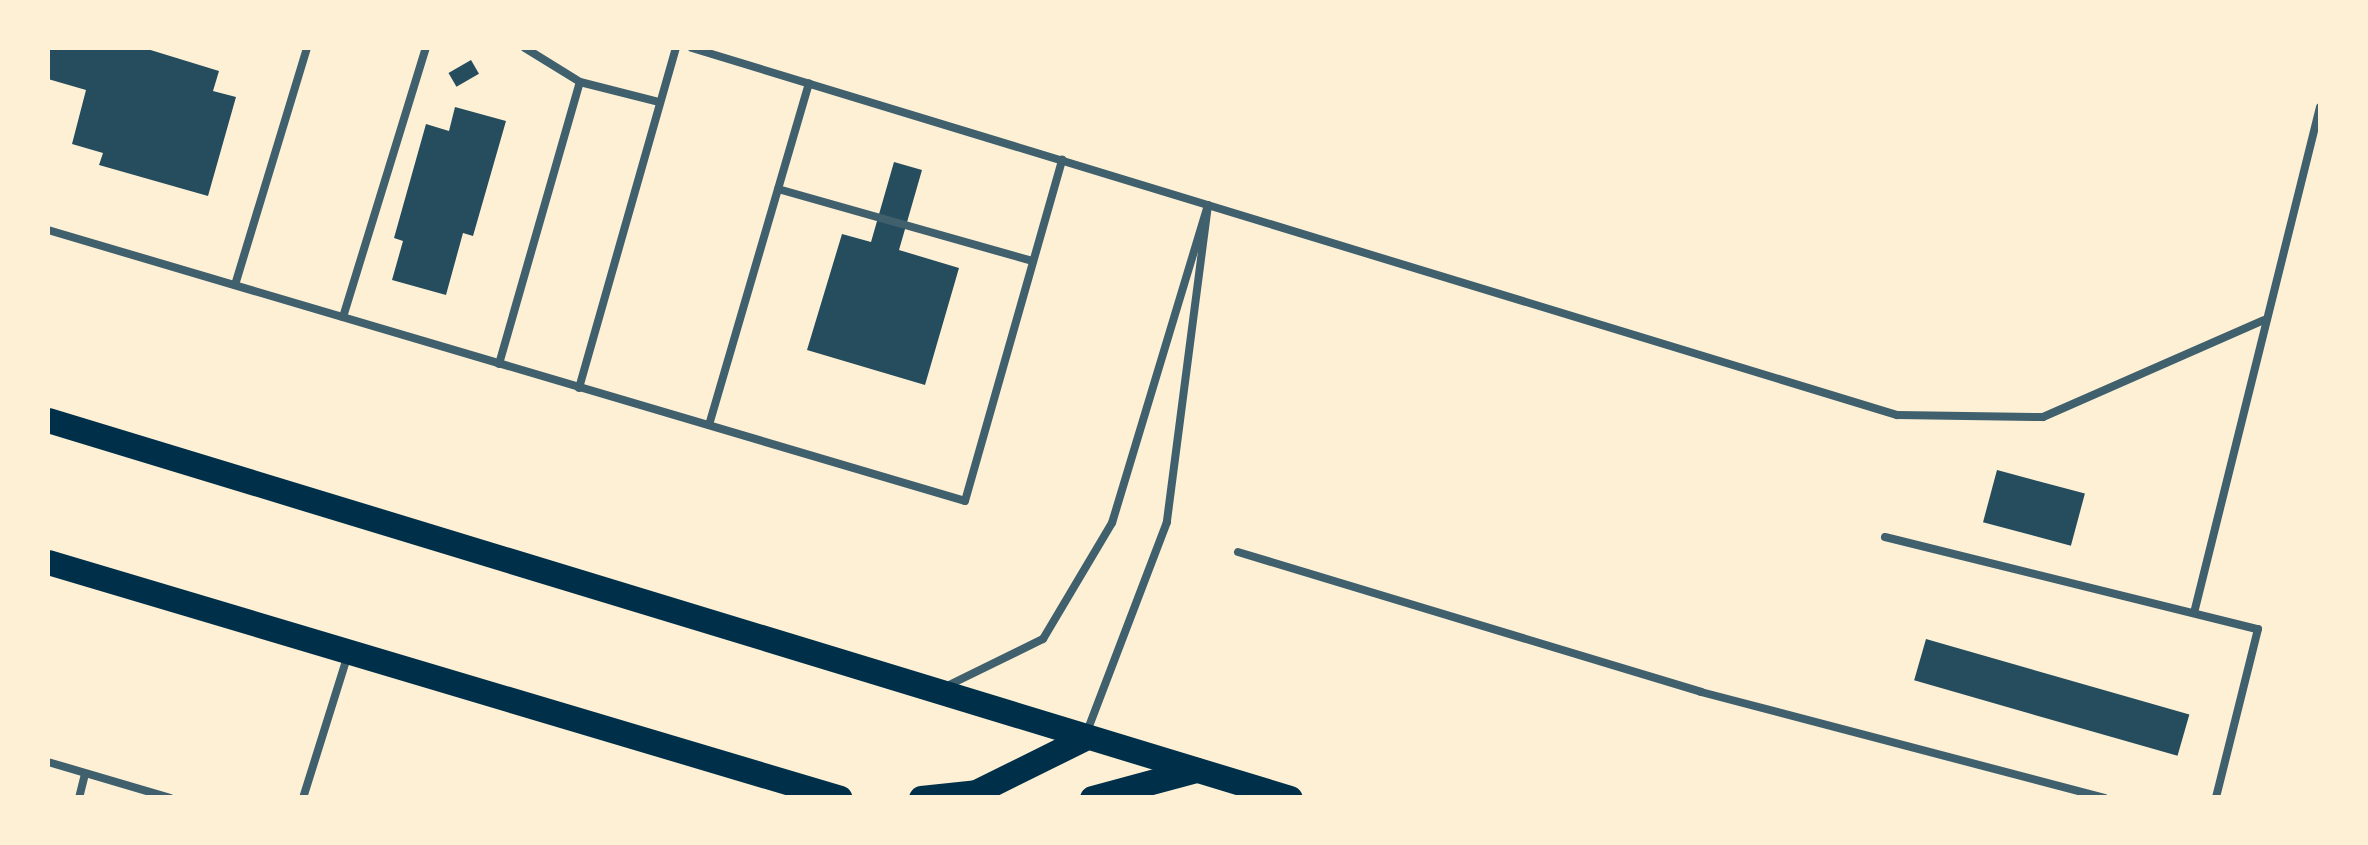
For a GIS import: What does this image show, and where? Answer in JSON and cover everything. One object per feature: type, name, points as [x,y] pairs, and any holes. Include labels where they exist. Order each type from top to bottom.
[{"type":"main road","points":[[48,420],[1290,798]]},
{"type":"main road","points":[[48,562],[840,798]]},
{"type":"main road","points":[[921,798],[976,792],[1085,738]]},
{"type":"main road","points":[[1092,798],[1196,770]]},
{"type":"lane","points":[[235,285],[308,48]]},
{"type":"lane","points":[[343,317],[426,48]]},
{"type":"lane","points":[[525,48],[580,82],[659,102]]},
{"type":"lane","points":[[579,388],[676,48]]},
{"type":"lane","points":[[692,48],[1897,415],[2043,417],[2264,320]]},
{"type":"lane","points":[[500,364],[580,82]]},
{"type":"lane","points":[[709,426],[809,83]]},
{"type":"lane","points":[[2194,613],[2320,107]]},
{"type":"lane","points":[[48,230],[965,501],[1062,160]]},
{"type":"lane","points":[[778,188],[1033,261]]},
{"type":"lane","points":[[935,692],[1042,640],[1112,523],[1208,205]]},
{"type":"lane","points":[[1085,738],[1167,522],[1208,205]]},
{"type":"lane","points":[[1885,536],[2258,629],[2216,798]]},
{"type":"lane","points":[[1238,552],[1701,692],[2104,798]]},
{"type":"lane","points":[[303,798],[348,654]]},
{"type":"lane","points":[[48,762],[170,798]]},
{"type":"lane","points":[[78,798],[85,774]]},
{"type":"building","points":[[48,48],[144,48],[219,71],[213,91],[236,97],[208,196],[99,165],[103,153],[72,144],[86,90],[48,79]]},
{"type":"building","points":[[471,60],[479,74],[456,87],[448,73]]},
{"type":"building","points":[[455,107],[506,121],[473,236],[463,233],[446,295],[392,280],[403,241],[394,238],[426,124],[449,131]]},
{"type":"building","points":[[894,162],[922,170],[899,250],[959,268],[925,385],[807,350],[842,234],[871,242]]},
{"type":"building","points":[[1997,470],[2085,494],[2071,546],[1983,522]]},
{"type":"building","points":[[1926,639],[2189,715],[2178,756],[1914,680]]}]
